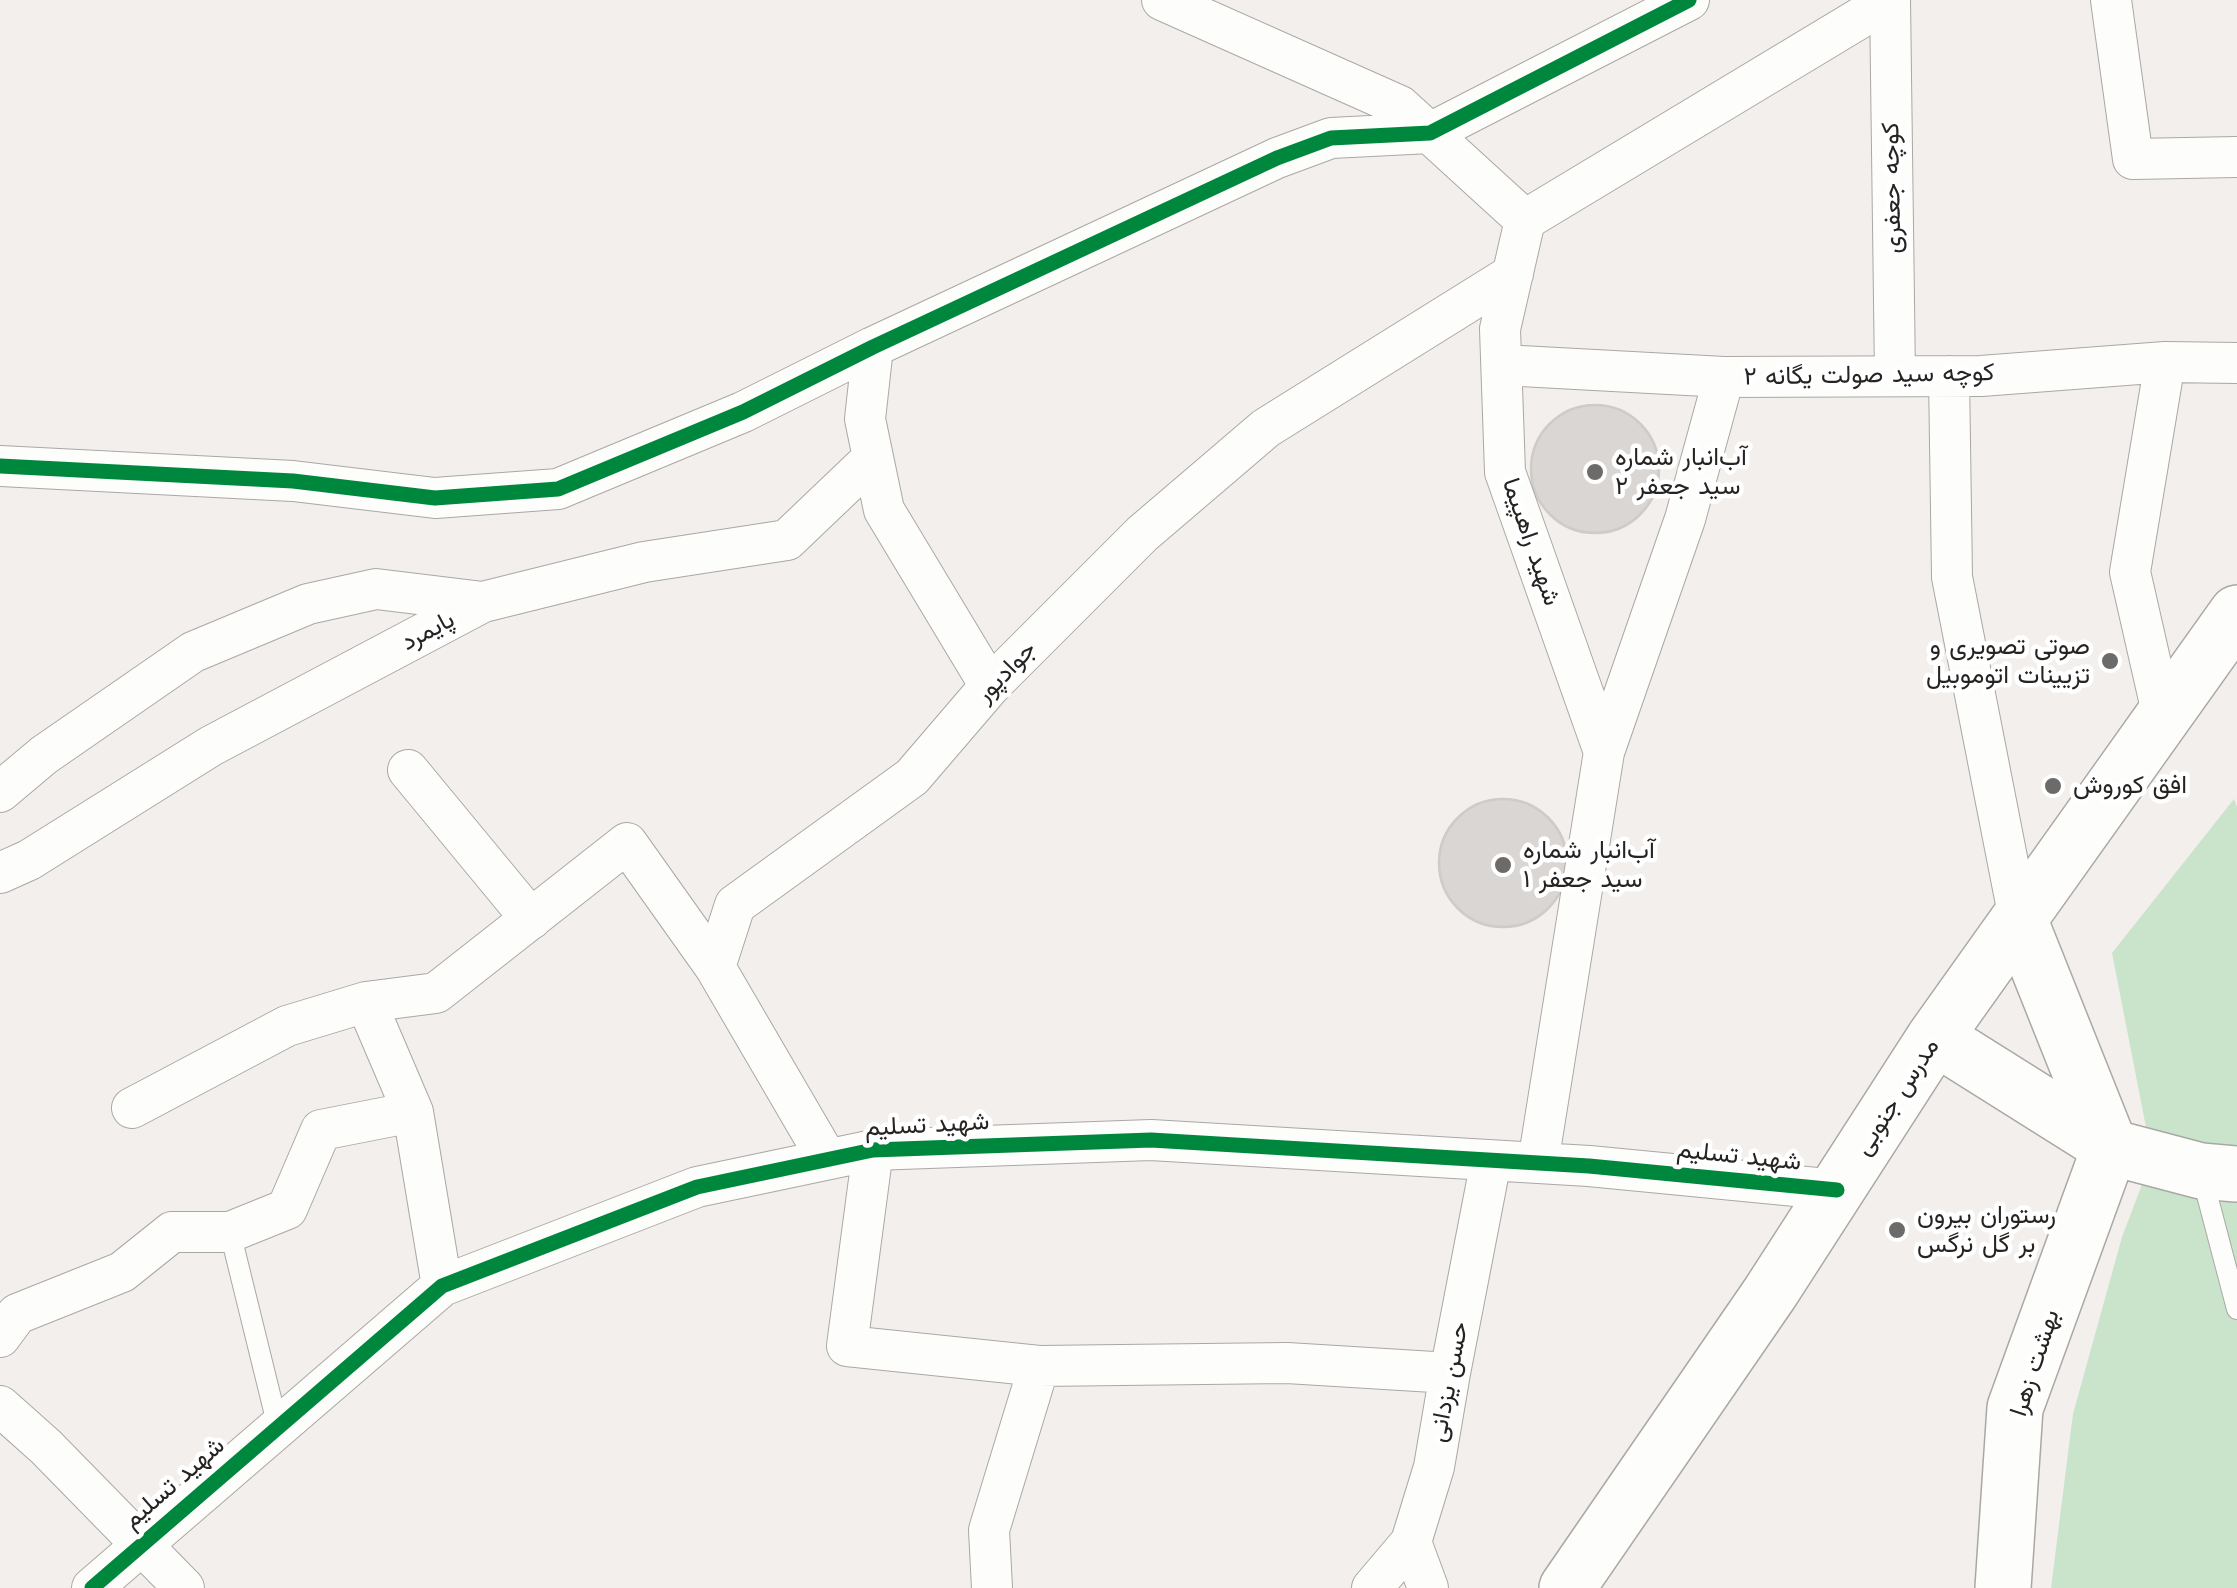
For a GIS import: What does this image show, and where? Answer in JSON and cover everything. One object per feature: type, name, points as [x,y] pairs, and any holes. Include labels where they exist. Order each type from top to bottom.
[{"type":"main road","name":"مدرس جنوبی","points":[[1567,1588],[1770,1294],[1936,1037],[2237,613]]},
{"type":"main road","points":[[2019,919],[2110,1147]]},
{"type":"main road","points":[[1936,1037],[2110,1147],[2219,1172]]},
{"type":"main road","name":"بهشت زهرا","points":[[2003,1588],[2015,1408],[2110,1147]]},
{"type":"street","points":[[1162,0],[1400,106],[1525,220],[1890,0]]},
{"type":"street","points":[[0,466],[293,481],[434,498],[558,489],[743,412],[1277,158],[1331,138],[1430,133],[1689,0]]},
{"type":"street","name":"کوچه جعفری","points":[[1890,0],[1895,376]]},
{"type":"street","points":[[2111,0],[2133,159],[2237,157]]},
{"type":"street","name":"شهید راهپیما","points":[[1525,220],[1500,329],[1505,472],[1604,752],[1538,1163]]},
{"type":"street","name":"جوادپور","points":[[715,967],[736,904],[912,777],[990,686],[1142,534],[1266,428],[1513,274]]},
{"type":"street","points":[[873,347],[864,418],[884,510],[990,686]]},
{"type":"street","points":[[2164,717],[2130,572],[2165,362]]},
{"type":"street","name":"کوچه سید صولت یگانه ۲","points":[[1502,364],[1724,377],[1982,376],[2165,362],[2237,364]]},
{"type":"street","points":[[1949,376],[1952,577],[2019,919]]},
{"type":"street","points":[[1604,752],[1685,519],[1724,377]]},
{"type":"street","name":"پایمرد","points":[[0,873],[28,860],[211,746],[483,602],[644,562],[787,540],[873,458]]},
{"type":"street","points":[[0,792],[44,755],[193,652],[308,604],[376,589],[483,602]]},
{"type":"street","points":[[408,770],[530,918]]},
{"type":"street","points":[[132,1108],[287,1026],[366,1002],[436,993],[627,842],[715,967],[828,1159]]},
{"type":"street","points":[[366,1002],[414,1112],[442,1286]]},
{"type":"street","points":[[0,1338],[17,1314],[122,1272],[172,1232],[230,1232],[287,1209],[321,1130],[414,1112]]},
{"type":"street","name":"شهید تسلیم","points":[[92,1588],[442,1286],[697,1187],[873,1150],[1151,1140],[1538,1163],[1836,1190]]},
{"type":"street","points":[[873,1150],[848,1346],[1038,1366],[1286,1363],[1450,1372]]},
{"type":"street","name":"حسن یزدانی","points":[[1372,1588],[1411,1542],[1434,1467],[1491,1161]]},
{"type":"street","points":[[992,1588],[990,1530],[1038,1366]]},
{"type":"street","points":[[0,1406],[46,1447],[184,1588]]},
{"type":"street","points":[[1411,1542],[1428,1588]]},
{"type":"lane","points":[[2219,1172],[2237,1309]]},
{"type":"lane","points":[[230,1232],[278,1426]]},
{"type":"green space","points":[[2234,799],[2237,1588],[2051,1588],[2073,1414],[2122,1237],[2152,1158],[2112,953]]},
{"type":"building","name":"آب‌انبار شماره ۲ سید جعفر","points":[[1595,405],[1619,410],[1640,424],[1654,445],[1659,469],[1654,493],[1640,514],[1619,528],[1595,533],[1571,528],[1550,514],[1536,493],[1531,469],[1536,445],[1550,424],[1571,410]]},
{"type":"building","name":"آب‌انبار شماره ۱ سید جعفر","points":[[1503,799],[1527,804],[1548,818],[1562,839],[1567,863],[1562,887],[1548,908],[1527,922],[1503,927],[1479,922],[1458,908],[1444,887],[1439,863],[1444,839],[1458,818],[1479,804]]},
{"type":"cycle path","points":[[0,466],[293,481],[435,498],[558,489],[743,412],[1277,158],[1331,138],[1430,133],[1689,0]]},
{"type":"cycle path","points":[[92,1588],[442,1286],[697,1187],[873,1150],[1151,1140],[1589,1166],[1837,1190]]},
{"type":"place","name":"آب‌انبار شماره ۲ سید جعفر","points":[[1595,472]]},
{"type":"place","name":"صوتی تصویری و تزیینات اتوموبیل","points":[[2110,661]]},
{"type":"place","name":"افق کوروش","points":[[2053,786]]},
{"type":"place","name":"آب‌انبار شماره ۱ سید جعفر","points":[[1503,865]]},
{"type":"place","name":"رستوران بیرون بر گل نرگس","points":[[1897,1230]]}]
